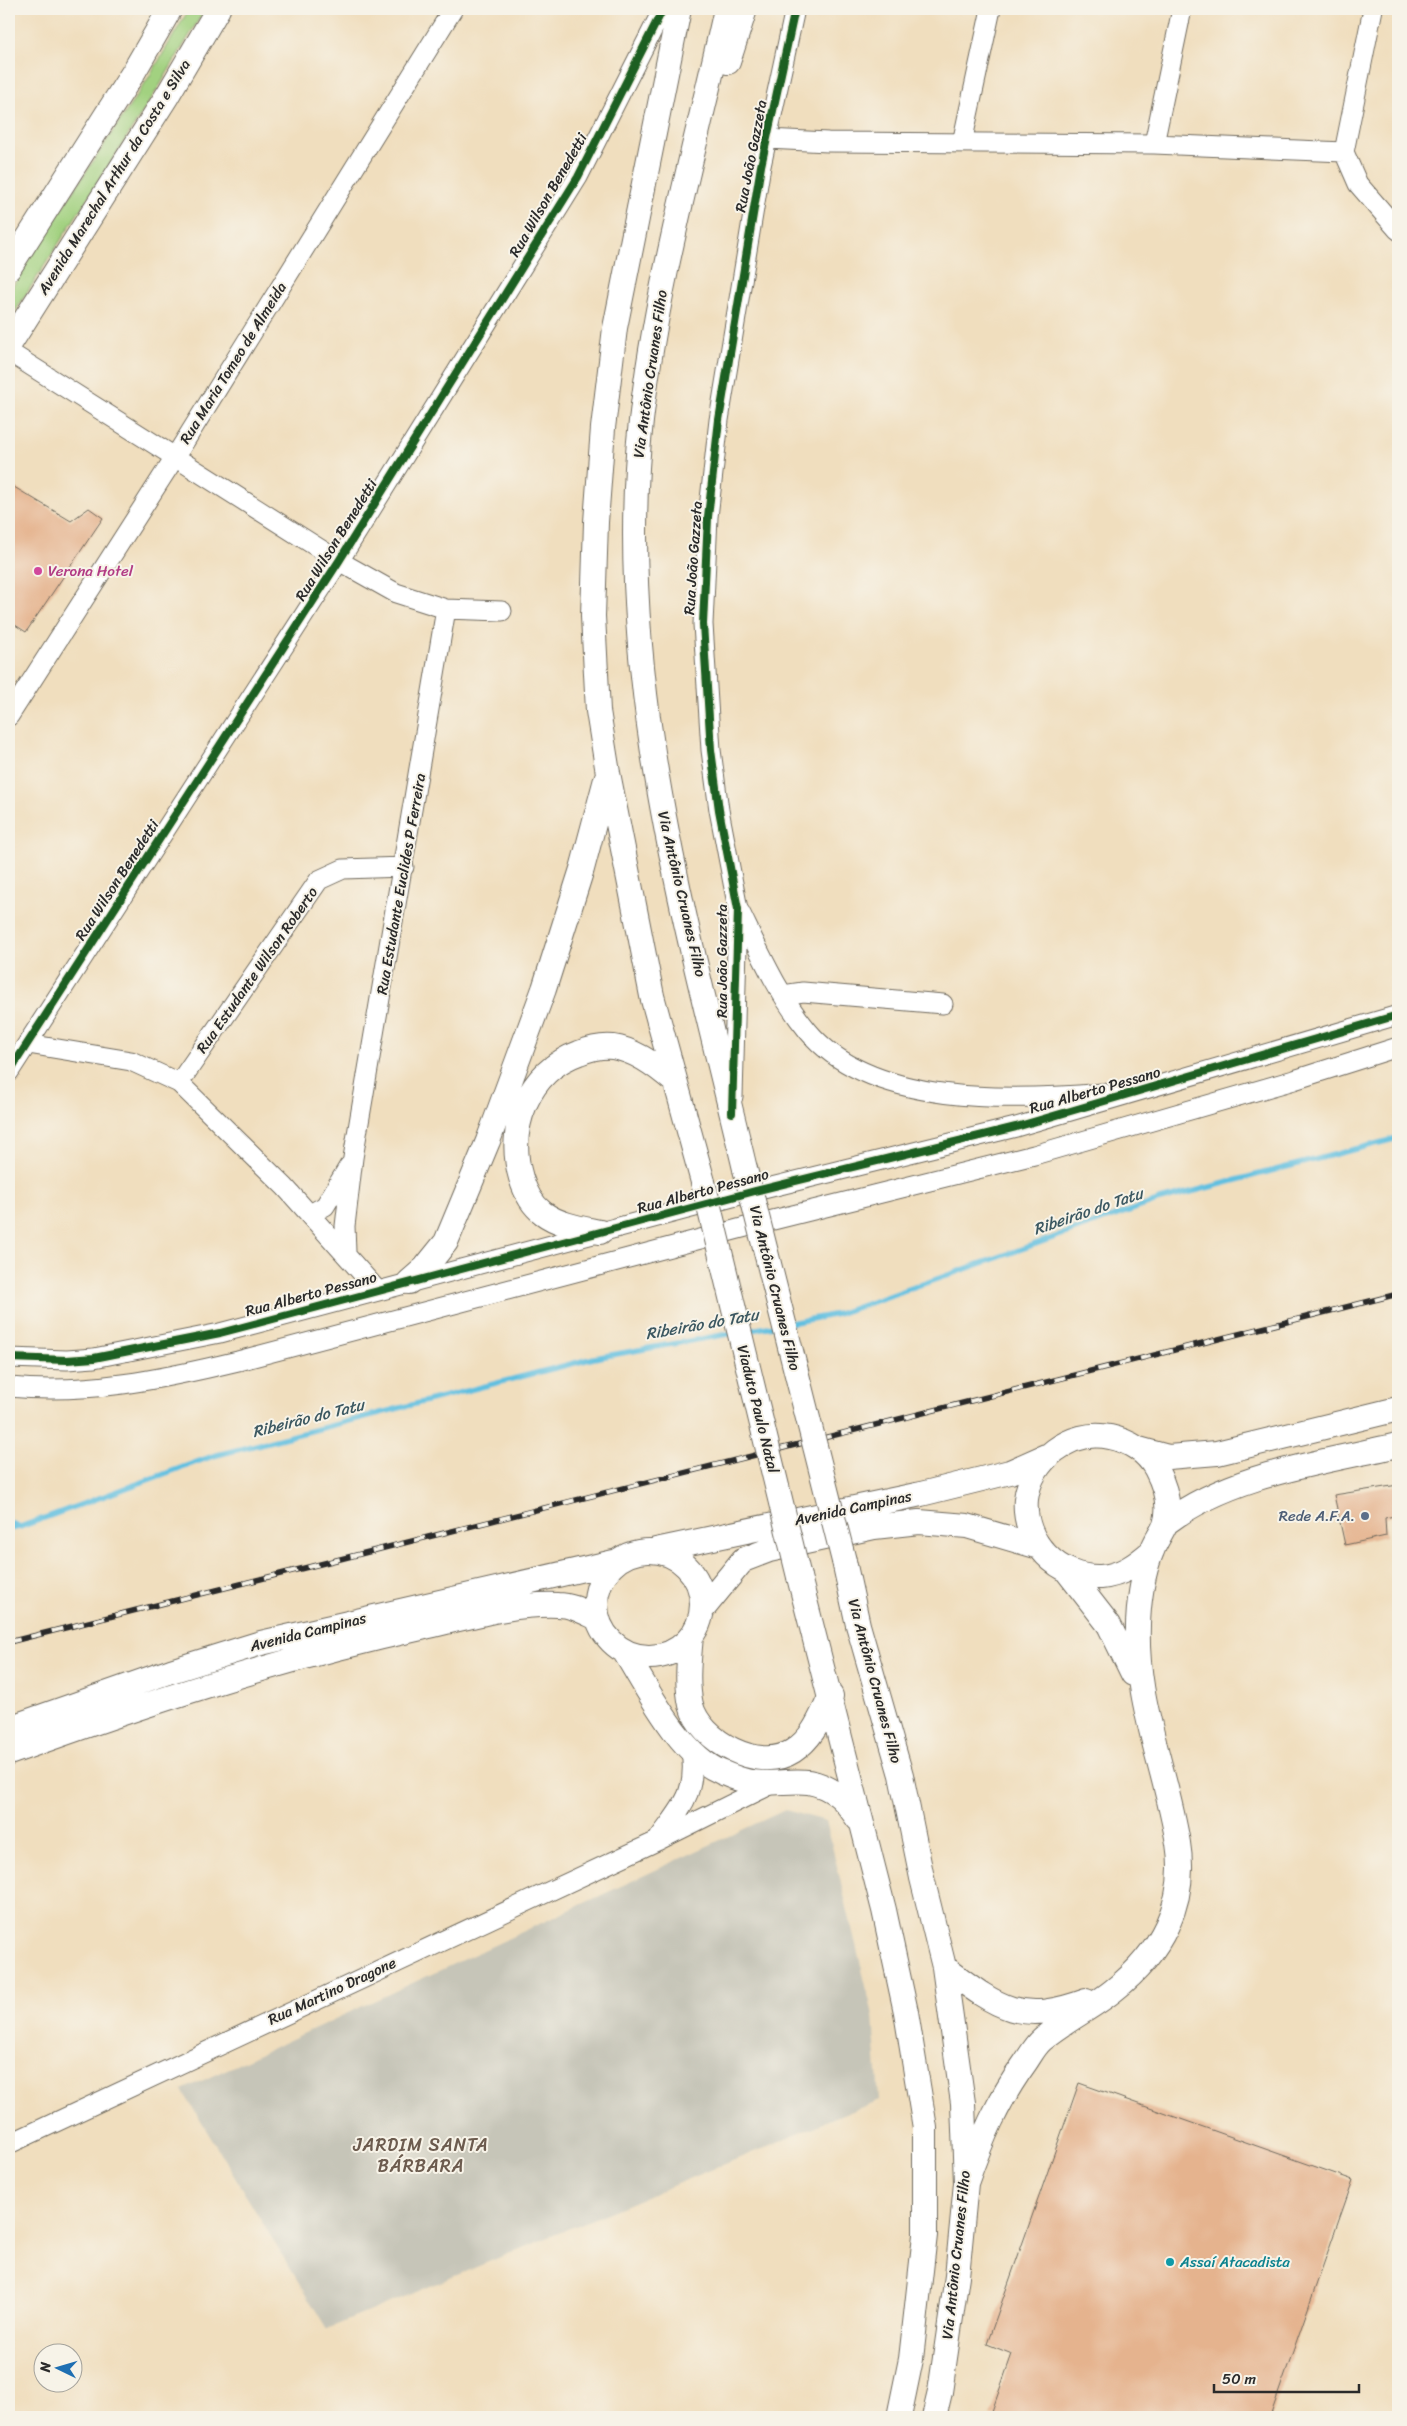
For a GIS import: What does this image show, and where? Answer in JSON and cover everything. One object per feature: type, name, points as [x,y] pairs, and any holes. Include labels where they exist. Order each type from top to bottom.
[{"type":"main road","points":[[9,268],[133,73],[170,9]]},
{"type":"main road","name":"Avenida Marechal Arthur da Costa e Silva","points":[[9,345],[167,96],[218,9]]},
{"type":"main road","points":[[676,1082],[652,996],[608,773],[598,711],[593,616],[596,522],[603,428],[615,328],[679,9]]},
{"type":"main road","name":"Via Antônio Cruanes Filho","points":[[726,9],[701,121],[676,216],[655,323],[641,423],[635,516],[636,608],[645,696],[664,823],[745,1169],[844,1561],[858,1625],[901,1775],[922,1878],[944,1967],[963,2103],[966,2183],[957,2276],[940,2392],[934,2417]]},
{"type":"main road","points":[[701,121],[720,84],[745,9]]},
{"type":"main road","points":[[408,1282],[425,1268],[446,1242],[488,1141],[544,989],[582,870],[608,773]]},
{"type":"main road","points":[[600,1232],[568,1224],[549,1216],[533,1203],[525,1189],[519,1170],[516,1148],[517,1130],[528,1095],[536,1082],[551,1068],[566,1058],[594,1049],[611,1047],[634,1054],[658,1068],[676,1082]]},
{"type":"main road","name":"Viaduto Paulo Natal","points":[[676,1082],[703,1182],[799,1577],[831,1696]]},
{"type":"main road","points":[[1152,1551],[1134,1567],[1113,1576],[1090,1577],[1067,1571],[1051,1561],[1039,1548],[1028,1525],[1026,1500],[1033,1476],[1048,1456],[1063,1444],[1082,1437],[1102,1436],[1121,1440],[1139,1449],[1168,1457],[1217,1453],[1398,1409]]},
{"type":"main road","points":[[1166,1523],[1184,1509],[1223,1490],[1272,1475],[1398,1445]]},
{"type":"main road","points":[[966,2183],[984,2132],[1012,2081],[1041,2041],[1114,1991],[1145,1963],[1167,1929],[1178,1891],[1178,1845],[1141,1692],[1136,1639],[1143,1579],[1152,1551],[1166,1523],[1168,1502],[1163,1482],[1153,1464],[1139,1449]]},
{"type":"main road","name":"Avenida Campinas","points":[[656,1550],[922,1494],[1010,1472],[1048,1456]]},
{"type":"main road","name":"Avenida Campinas","points":[[702,1610],[744,1560],[769,1550],[874,1527],[919,1522],[967,1526],[1039,1548]]},
{"type":"main road","points":[[691,1636],[678,1649],[660,1656],[642,1657],[624,1651],[614,1644],[604,1632],[597,1618],[595,1602],[604,1574],[614,1562],[632,1552],[656,1550],[676,1557],[691,1570],[700,1589],[702,1610],[691,1636],[688,1680],[692,1706],[702,1724],[731,1750],[752,1758],[773,1758],[791,1752],[812,1736],[831,1696]]},
{"type":"main road","name":"Avenida Campinas","points":[[9,1753],[169,1698],[329,1638],[614,1562]]},
{"type":"main road","points":[[1067,1571],[1109,1625],[1124,1652],[1141,1692]]},
{"type":"main road","name":"Avenida Campinas","points":[[9,1728],[171,1671],[261,1643],[329,1638],[523,1606],[571,1606],[597,1618]]},
{"type":"main road","name":"Rua Martino Dragone","points":[[624,1651],[667,1722],[691,1750],[719,1771],[750,1782],[804,1780],[818,1784],[840,1796],[862,1824]]},
{"type":"main road","points":[[831,1696],[884,1910],[906,2012],[925,2128],[925,2235],[911,2359],[899,2417]]},
{"type":"main road","points":[[944,1967],[982,1995],[1006,2008],[1032,2012],[1064,2010],[1114,1991]]},
{"type":"street","name":"Rua Maria Tomeo de Almeida","points":[[9,716],[175,457],[453,9]]},
{"type":"street","name":"Rua Wilson Benedetti","points":[[9,1072],[339,561],[578,177],[664,9]]},
{"type":"street","name":"Rua João Gazzeta","points":[[732,1113],[738,909],[719,810],[711,750],[703,624],[708,518],[718,420],[767,139],[795,9]]},
{"type":"street","points":[[962,143],[991,9]]},
{"type":"street","points":[[1154,144],[1182,9]]},
{"type":"street","points":[[1372,9],[1344,152],[1358,184],[1398,230]]},
{"type":"street","points":[[767,139],[828,142],[1154,144],[1344,152]]},
{"type":"street","points":[[9,352],[339,561],[396,593],[446,609],[502,611]]},
{"type":"street","name":"Rua Estudante Euclides P Ferreira","points":[[346,1252],[345,1226],[354,1158],[446,609]]},
{"type":"street","name":"Rua Estudante Wilson Roberto","points":[[179,1083],[319,880],[343,870],[404,867]]},
{"type":"street","points":[[738,909],[783,995],[809,1033],[851,1068],[876,1079],[912,1087],[969,1095],[1016,1098],[1144,1090]]},
{"type":"street","points":[[783,995],[802,992],[943,1004]]},
{"type":"street","name":"Rua Alberto Pessano","points":[[9,1358],[67,1360],[117,1354],[220,1333],[600,1232],[1016,1127],[1368,1026],[1398,1015]]},
{"type":"street","points":[[28,1044],[131,1061],[179,1083],[285,1187],[346,1252],[378,1291]]},
{"type":"street","points":[[9,1387],[31,1389],[105,1387],[238,1361],[770,1220],[1034,1155],[1294,1080],[1398,1047]]},
{"type":"street","name":"Rua Estudante Euclides P Ferreira","points":[[310,1214],[325,1206],[354,1158]]},
{"type":"street","name":"Rua Martino Dragone","points":[[656,1841],[684,1804],[692,1786],[694,1771],[691,1750]]},
{"type":"street","name":"Rua Martino Dragone","points":[[9,2144],[656,1841],[776,1782]]},
{"type":"shaded area","points":[[785,1810],[826,1821],[873,2015],[879,2100],[327,2329],[182,2090]]},
{"type":"green space","points":[[189,9],[205,9],[160,85],[9,321],[9,293],[33,252],[151,74]]},
{"type":"building","name":"Verona Hotel","points":[[9,484],[71,521],[89,508],[103,518],[26,632],[9,621]]},
{"type":"building","name":"Rede A.F.A.","points":[[1398,1485],[1398,1515],[1385,1518],[1386,1536],[1345,1545],[1334,1495]]},
{"type":"building","name":"Assaí Atacadista","points":[[1079,2083],[1353,2180],[1270,2417],[990,2417],[1012,2354],[987,2344]]},
{"type":"waterway","name":"Ribeirão do Tatu","points":[[790,1323],[838,1314],[1160,1200],[1398,1138]]},
{"type":"waterway","name":"Ribeirão do Tatu","points":[[746,1331],[778,1325]]},
{"type":"waterway","name":"Ribeirão do Tatu","points":[[9,1529],[20,1527],[213,1456],[594,1358],[734,1333]]},
{"type":"waterway","name":"Ribeirão do Tatu","points":[[9,1522],[20,1527]]},
{"type":"railway","points":[[9,1642],[1398,1294]]},
{"type":"cycle path","points":[[9,1072],[339,561],[578,177],[663,9]]},
{"type":"cycle path","points":[[732,1113],[738,909],[719,810],[711,750],[703,624],[708,517],[719,420],[761,166],[795,9]]},
{"type":"cycle path","points":[[9,1358],[67,1360],[94,1358],[220,1333],[755,1191],[1016,1127],[1398,1015]]},
{"type":"place","name":"Verona Hotel","points":[[38,571]]},
{"type":"place","name":"Rede A.F.A.","points":[[1365,1516]]},
{"type":"place","name":"Assaí Atacadista","points":[[1170,2262]]},
{"type":"district","name":"JARDIM SANTA BÁRBARA","points":[[421,2155]]}]
